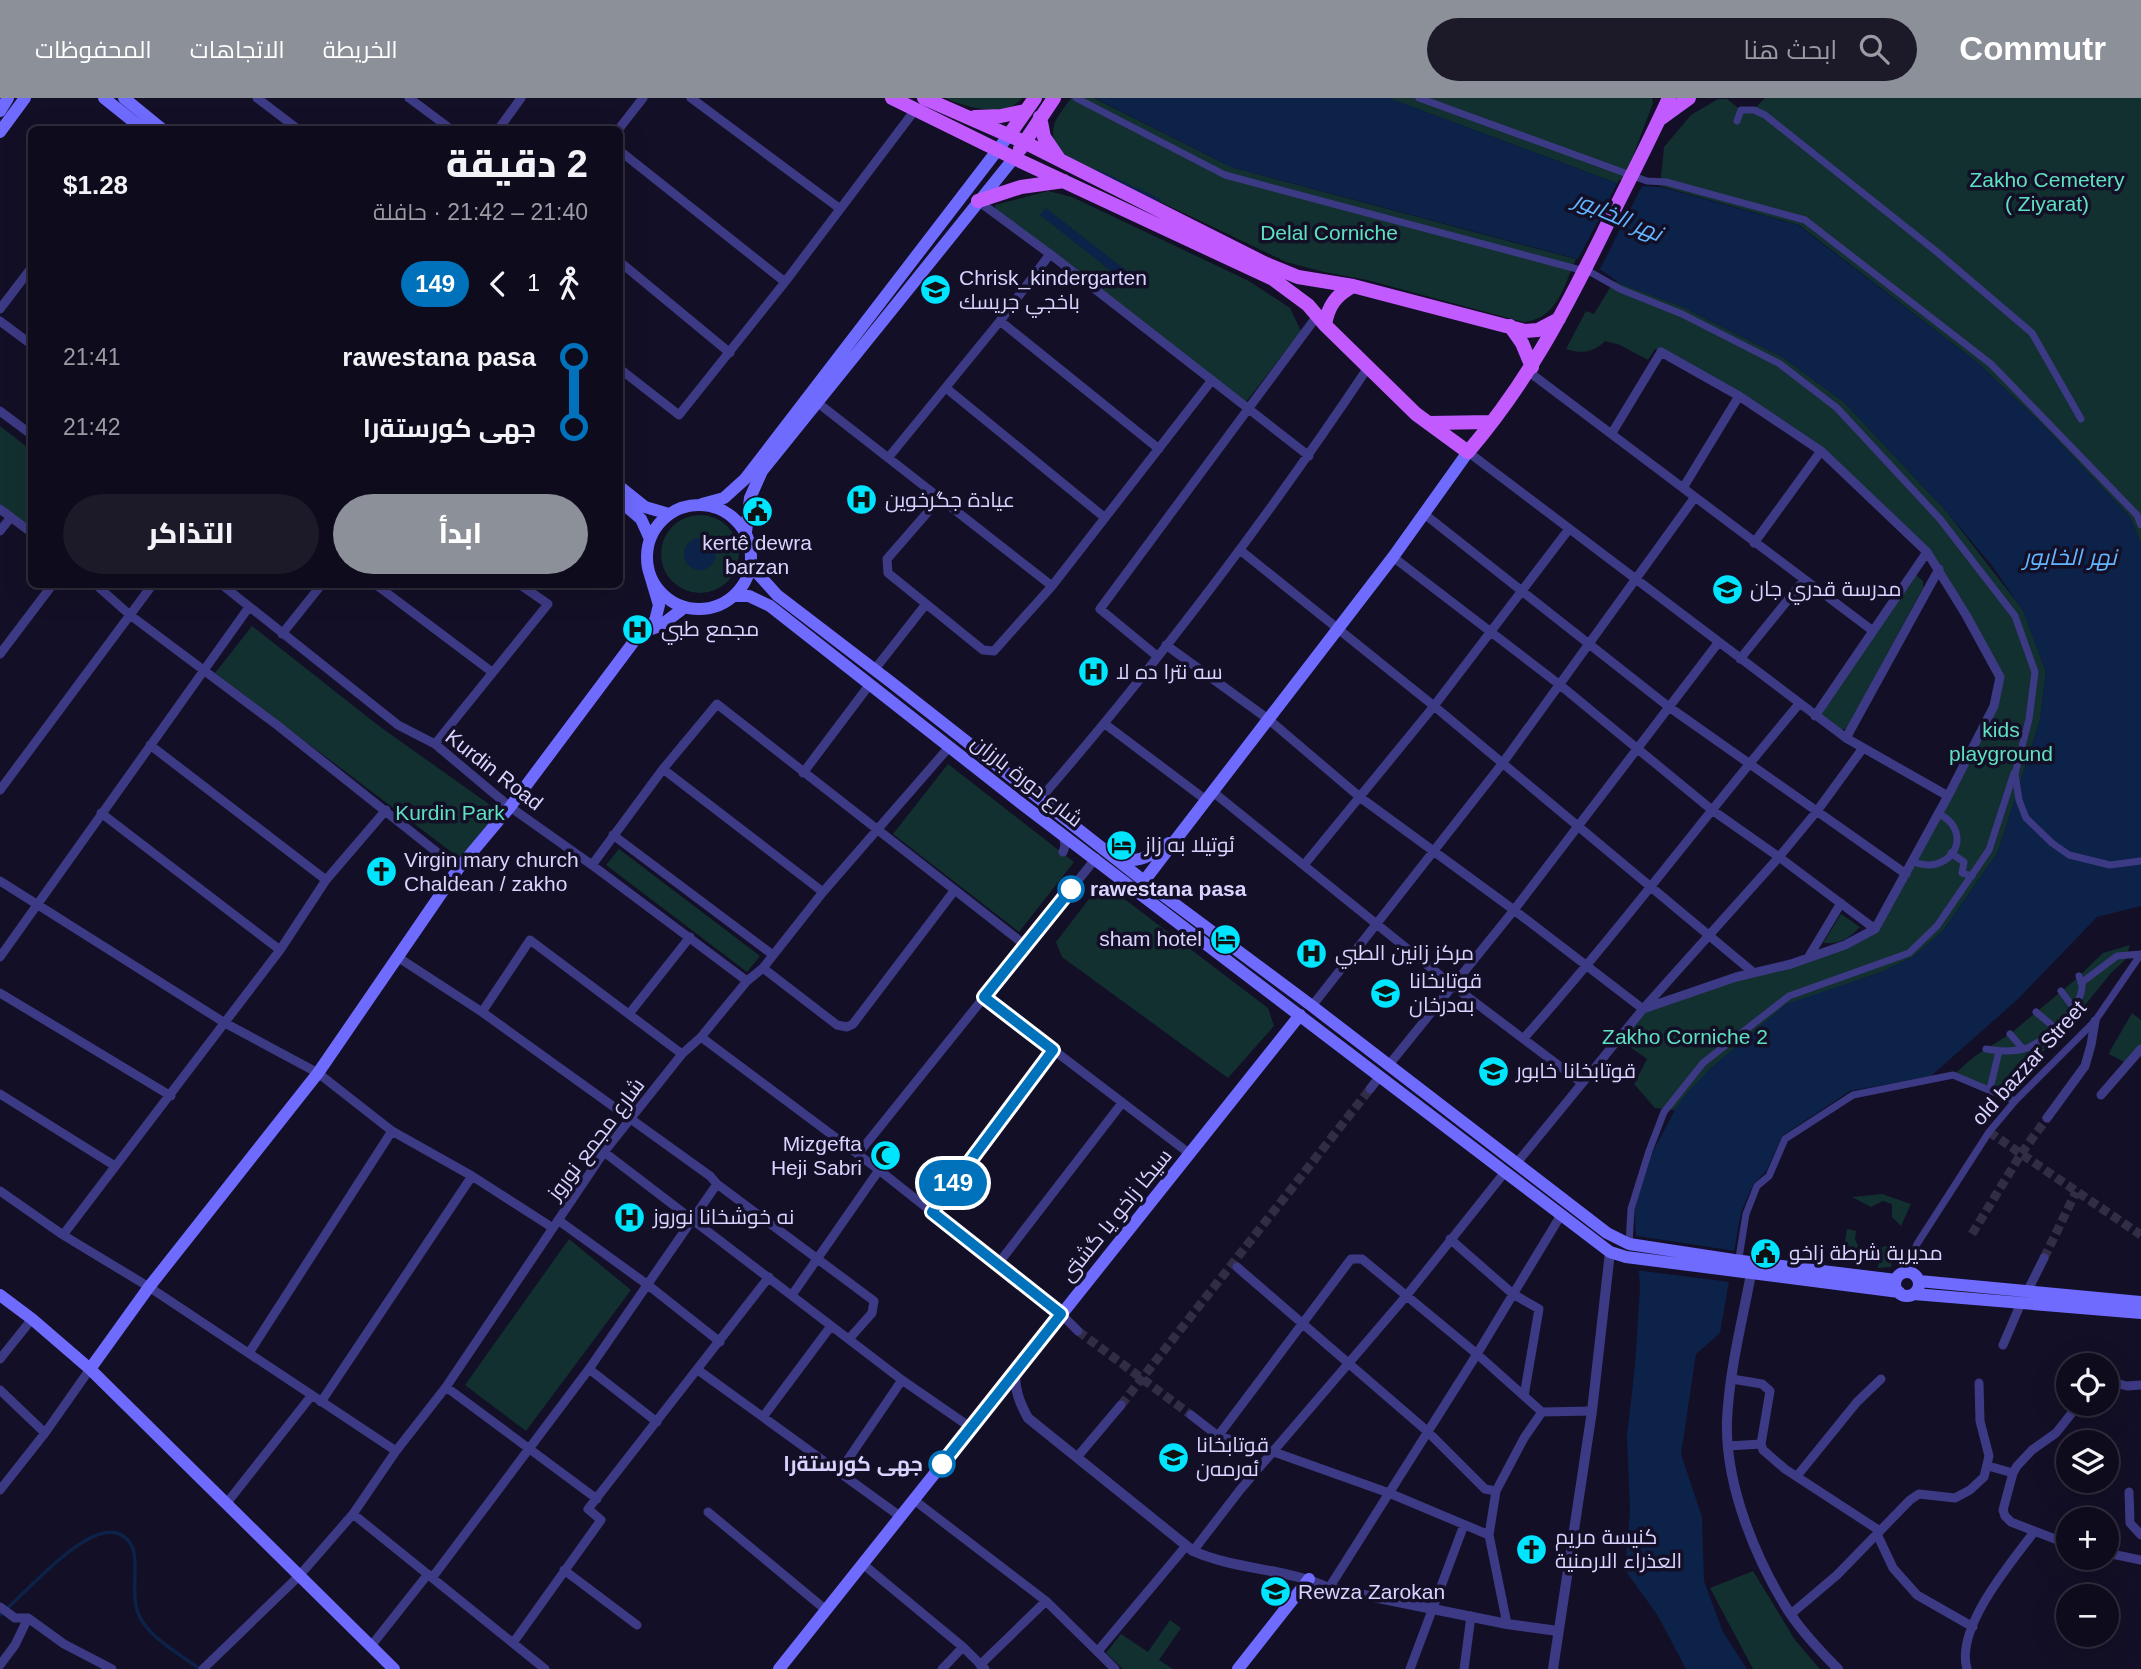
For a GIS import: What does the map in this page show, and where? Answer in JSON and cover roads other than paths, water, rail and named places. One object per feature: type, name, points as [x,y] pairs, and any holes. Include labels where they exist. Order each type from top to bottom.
[{"type":"main road","points":[[0,111],[8,98]]},
{"type":"main road","points":[[0,132],[25,98]]},
{"type":"main road","points":[[104,98],[137,126]]},
{"type":"main road","points":[[124,98],[158,126]]},
{"type":"main road","points":[[892,98],[1273,279],[1297,296],[1416,414],[1468,452]]},
{"type":"main road","points":[[924,98],[1024,142],[1281,271],[1316,282],[1353,286],[1525,331],[1538,330],[1563,314]]},
{"type":"main road","points":[[746,532],[750,498],[762,471],[1014,158],[1054,98]]},
{"type":"main road","points":[[1144,881],[1392,557],[1530,370],[1563,314],[1669,98]]},
{"type":"main road","points":[[1656,126],[1689,98]]},
{"type":"main road","points":[[964,115],[1001,116],[1030,104]]},
{"type":"main road","points":[[90,1369],[149,1287],[318,1073],[458,869],[510,807],[641,632],[655,621],[659,606],[647,563],[650,538],[654,529],[679,508],[724,498],[745,479],[1030,104]]},
{"type":"main road","points":[[1041,115],[1044,137],[1063,162]]},
{"type":"main road","points":[[978,201],[1021,187],[1065,181]]},
{"type":"main road","points":[[1321,321],[1336,298],[1353,286]]},
{"type":"main road","points":[[1510,326],[1522,343],[1530,370]]},
{"type":"main road","points":[[1428,423],[1492,422]]},
{"type":"main road","points":[[623,489],[645,507],[669,514]]},
{"type":"main road","points":[[650,575],[664,595],[685,607],[711,608],[734,596],[747,578],[751,563],[746,532],[728,513],[702,504]]},
{"type":"main road","points":[[623,505],[640,519],[650,538]]},
{"type":"main road","name":"شارع دورة بارزان","points":[[751,563],[777,595],[1144,881],[1312,1006],[1384,1071]]},
{"type":"main road","name":"شارع دورة بارزان","points":[[734,596],[749,596],[764,602],[1296,1012],[1384,1071]]},
{"type":"main road","points":[[641,632],[660,626],[685,607]]},
{"type":"main road","points":[[1117,860],[1136,862],[1178,837]]},
{"type":"main road","name":"سیکا زاخو یا گشتى","points":[[779,1669],[1190,1154],[1296,1012]]},
{"type":"main road","points":[[1384,1071],[1516,1164],[1606,1233],[1629,1244],[1736,1266],[1751,1274],[1897,1286]]},
{"type":"main road","points":[[1384,1071],[1505,1172],[1610,1252],[1626,1258],[1736,1266],[1897,1286],[1905,1296],[1917,1287],[2028,1290],[2141,1302]]},
{"type":"main road","points":[[1897,1286],[1900,1274],[1907,1272],[1913,1273],[1917,1287]]},
{"type":"main road","points":[[1917,1287],[2021,1303],[2141,1313]]},
{"type":"main road","points":[[0,1295],[90,1369],[394,1669]]},
{"type":"main road","points":[[1238,1669],[1309,1579]]},
{"type":"street","points":[[257,98],[294,126]]},
{"type":"street","points":[[409,98],[447,126]]},
{"type":"street","points":[[501,126],[522,98]]},
{"type":"street","points":[[621,126],[643,98]]},
{"type":"street","points":[[691,98],[839,208]]},
{"type":"street","points":[[1076,98],[1225,175],[1592,273],[1619,289],[1682,314],[1780,364],[1836,408],[1940,519],[2015,616],[2035,672],[2029,719],[2015,774],[2019,800],[2026,818],[2069,855],[2110,865],[2141,861]]},
{"type":"street","points":[[1419,98],[1647,181],[1666,182],[1805,220],[1991,364],[2137,515],[2141,525]]},
{"type":"street","points":[[623,371],[678,415],[730,353],[915,110]]},
{"type":"street","points":[[1737,121],[1741,110],[1754,110],[1765,115],[1937,252],[2032,333],[2081,419]]},
{"type":"street","points":[[623,153],[785,282]]},
{"type":"street","points":[[978,201],[1309,456]]},
{"type":"street","points":[[888,458],[1000,321],[1050,254]]},
{"type":"street","points":[[623,264],[730,353]]},
{"type":"street","points":[[0,309],[28,272]]},
{"type":"street","points":[[0,321],[28,342]]},
{"type":"street","points":[[1000,321],[1159,449]]},
{"type":"street","points":[[1157,656],[1100,609],[1248,409],[1321,321]]},
{"type":"street","points":[[1612,433],[1661,352],[1739,396],[1821,451],[1927,552],[2000,677],[1994,706],[1939,814],[1875,929],[1845,945],[1808,958],[1643,1009]]},
{"type":"street","points":[[1040,799],[1105,724],[1240,550],[1309,456],[1368,366]]},
{"type":"street","points":[[1530,370],[1873,631]]},
{"type":"street","points":[[940,498],[887,559],[888,573],[983,650],[994,651],[1052,586],[1212,380]]},
{"type":"street","points":[[946,388],[1104,517]]},
{"type":"street","points":[[1683,488],[1739,396]]},
{"type":"street","points":[[818,403],[1052,586]]},
{"type":"street","points":[[0,411],[28,432]]},
{"type":"street","points":[[1754,543],[1821,451]]},
{"type":"street","points":[[1468,452],[1815,716],[1846,738],[1948,796]]},
{"type":"street","points":[[1312,1006],[1502,764],[1695,497]]},
{"type":"street","points":[[0,509],[28,530]]},
{"type":"street","points":[[1423,513],[1669,707],[1906,874]]},
{"type":"street","points":[[0,531],[10,517]]},
{"type":"street","points":[[1304,865],[1434,706],[1569,529]]},
{"type":"street","points":[[1240,550],[1434,706],[1754,973]]},
{"type":"street","points":[[1815,716],[1927,552]]},
{"type":"street","points":[[1392,557],[1560,685],[1712,810],[1875,929]]},
{"type":"street","points":[[1846,738],[1938,569]]},
{"type":"street","points":[[1740,659],[1804,580]]},
{"type":"street","points":[[0,653],[50,588]]},
{"type":"street","points":[[100,588],[130,615],[277,725],[458,869]]},
{"type":"street","points":[[0,790],[149,588]]},
{"type":"street","name":"Kurdin Road","points":[[226,588],[398,725],[435,744],[510,807],[747,981]]},
{"type":"street","points":[[282,634],[318,588]]},
{"type":"street","points":[[380,588],[492,672]]},
{"type":"street","points":[[435,744],[548,604],[525,588]]},
{"type":"street","points":[[875,669],[926,604]]},
{"type":"street","points":[[0,957],[249,607]]},
{"type":"street","points":[[1370,1089],[1514,909],[1718,643]]},
{"type":"street","points":[[1166,645],[1268,719],[1361,798],[1514,909],[1643,1009]]},
{"type":"street","points":[[803,772],[870,684]]},
{"type":"street","points":[[592,865],[663,769],[717,704],[877,832],[1025,945]]},
{"type":"street","points":[[1524,1038],[1588,967],[1799,704]]},
{"type":"street","points":[[1105,724],[1304,865],[1452,985],[1582,1083]]},
{"type":"street","points":[[150,745],[326,880]]},
{"type":"street","name":"شارع مجمع نوروز","points":[[203,1669],[299,1576],[354,1514],[396,1451],[446,1387],[604,1152],[682,1054],[701,1037],[747,981],[764,968],[823,892],[950,746]]},
{"type":"street","points":[[1516,1164],[1643,1009],[1779,857],[1863,748]]},
{"type":"street","points":[[1629,1244],[1631,1209],[1664,1112],[1703,1063],[1788,996],[1909,953],[1937,926],[1989,850],[2019,759]]},
{"type":"street","points":[[663,769],[823,892]]},
{"type":"street","points":[[63,1236],[280,950],[326,880],[386,810]]},
{"type":"street","points":[[102,813],[280,950]]},
{"type":"street","points":[[1912,862],[1930,865],[1948,858],[1957,846],[1957,830],[1950,819],[1939,814]]},
{"type":"street","points":[[1062,852],[1065,846],[1063,834]]},
{"type":"street","points":[[613,835],[773,956]]},
{"type":"street","points":[[1951,853],[1964,862],[1981,862]]},
{"type":"street","points":[[858,1154],[1096,858]]},
{"type":"street","points":[[1964,862],[1962,873],[1972,876]]},
{"type":"street","points":[[0,881],[225,1023],[318,1073],[392,1131],[555,1224],[648,1284],[720,1342]]},
{"type":"street","points":[[764,968],[837,1024],[846,1027],[853,1024],[954,891]]},
{"type":"street","points":[[1808,958],[1841,903]]},
{"type":"street","points":[[629,1014],[690,937]]},
{"type":"street","points":[[482,1012],[530,940],[682,1054]]},
{"type":"street","points":[[1986,1049],[2023,1049],[2046,1039],[2073,1007],[2082,986],[2080,979],[2117,956],[2141,954]]},
{"type":"street","name":"old bazzar Street","points":[[1907,1272],[1920,1240],[1989,1132],[2015,1101],[2095,1021],[2141,954]]},
{"type":"street","points":[[399,958],[482,1012],[710,1175],[717,1184],[874,1301],[872,1313],[849,1339]]},
{"type":"street","points":[[2061,991],[2073,1007]]},
{"type":"street","points":[[0,993],[171,1096]]},
{"type":"street","points":[[984,997],[1190,1154]]},
{"type":"street","points":[[2036,1012],[2055,1028]]},
{"type":"street","points":[[2047,1118],[2085,1066],[2095,1021]]},
{"type":"street","points":[[2010,1034],[2023,1049]]},
{"type":"street","points":[[701,1037],[879,1170],[1061,1314],[1078,1331]]},
{"type":"street","points":[[932,1212],[1053,1050]]},
{"type":"street","points":[[1990,1089],[1999,1051]]},
{"type":"street","points":[[2101,1096],[2139,1055]]},
{"type":"street","points":[[1736,1266],[1746,1214],[1757,1186],[1769,1176],[1785,1139],[1853,1095],[1953,1075],[2015,1101]]},
{"type":"street","points":[[0,1094],[115,1166]]},
{"type":"street","points":[[998,1264],[1122,1103]]},
{"type":"street","points":[[248,1353],[392,1131]]},
{"type":"street","points":[[604,1152],[902,1380],[970,1427]]},
{"type":"street","points":[[792,1295],[879,1170]]},
{"type":"street","points":[[1098,1651],[1407,1295],[1505,1172]]},
{"type":"street","points":[[321,1402],[472,1176]]},
{"type":"street","points":[[370,1646],[430,1576],[530,1448],[589,1369],[717,1184]]},
{"type":"street","points":[[0,1191],[63,1236],[149,1287],[396,1451]]},
{"type":"street","points":[[1329,1588],[1561,1215]]},
{"type":"street","points":[[1450,1239],[1513,1294],[1539,1309],[1524,1396]]},
{"type":"street","points":[[1553,1669],[1592,1411],[1610,1252]]},
{"type":"street","points":[[1218,1436],[1351,1259],[1356,1257],[1407,1295],[1542,1412],[1592,1411]]},
{"type":"street","points":[[2028,1290],[2044,1258]]},
{"type":"street","points":[[1237,1268],[1427,1431],[1485,1489],[1496,1491]]},
{"type":"street","points":[[1751,1274],[1727,1421],[1734,1482],[1744,1516],[1774,1587],[1791,1615],[1838,1669]]},
{"type":"street","points":[[513,1643],[600,1520],[588,1509],[769,1277]]},
{"type":"street","points":[[2003,1345],[2021,1303]]},
{"type":"street","points":[[0,1359],[32,1319]]},
{"type":"street","points":[[763,1417],[831,1326]]},
{"type":"street","points":[[0,1490],[90,1369]]},
{"type":"street","points":[[589,1369],[657,1422]]},
{"type":"street","points":[[698,1370],[901,1517]]},
{"type":"street","points":[[1015,1372],[1017,1396],[1028,1418],[1190,1548],[1210,1559],[1309,1579],[1329,1588],[1558,1631]]},
{"type":"street","points":[[1732,1379],[1762,1384],[1770,1391],[1761,1444],[1763,1450],[1879,1533],[1893,1568],[1917,1595],[1973,1627]]},
{"type":"street","points":[[1797,1476],[1857,1402],[1881,1379]]},
{"type":"street","points":[[840,1471],[902,1380]]},
{"type":"street","points":[[1791,1615],[1837,1575],[1919,1493],[1941,1497],[1960,1496],[1979,1482],[1988,1466],[1988,1445],[1980,1421],[1979,1383]]},
{"type":"street","points":[[2119,1384],[2141,1385]]},
{"type":"street","points":[[446,1387],[597,1499]]},
{"type":"street","points":[[0,1390],[45,1433]]},
{"type":"street","points":[[226,1504],[312,1395]]},
{"type":"street","points":[[1078,1456],[1121,1405]]},
{"type":"street","points":[[1507,1623],[1489,1535],[1496,1491],[1524,1438],[1542,1412]]},
{"type":"street","points":[[1191,1415],[1218,1436],[1273,1452],[1389,1493],[1489,1535]]},
{"type":"street","points":[[2056,1540],[2034,1532],[2005,1516],[2003,1510],[2013,1472],[2032,1450],[2056,1433],[2069,1416]]},
{"type":"street","points":[[1728,1446],[1761,1444]]},
{"type":"street","points":[[1988,1466],[2013,1472]]},
{"type":"street","points":[[2129,1492],[2130,1523],[2141,1535]]},
{"type":"street","points":[[914,1500],[1046,1601],[1115,1669]]},
{"type":"street","points":[[708,1512],[826,1611]]},
{"type":"street","points":[[354,1514],[545,1669]]},
{"type":"street","points":[[1410,1669],[1464,1525]]},
{"type":"street","points":[[1967,1669],[1964,1658],[1973,1627],[1996,1583],[2034,1532]]},
{"type":"street","points":[[2119,1555],[2141,1560]]},
{"type":"street","points":[[864,1565],[963,1647],[982,1667],[1046,1601]]},
{"type":"street","points":[[564,1570],[637,1625]]},
{"type":"street","points":[[0,1607],[15,1618],[28,1618],[64,1644],[112,1669]]},
{"type":"street","points":[[1464,1669],[1471,1616]]},
{"type":"street","points":[[0,1665],[15,1644],[28,1618]]},
{"type":"street","points":[[942,1669],[963,1647]]},
{"type":"water","name":"نهر الخابور","points":[[1095,98],[1388,98],[1622,185],[1661,187],[1798,225],[1978,363],[2042,424],[2130,517],[2141,544],[2141,906],[2097,917],[2018,999],[1931,1076],[1850,1091],[1782,1136],[1767,1170],[1753,1185],[1741,1212],[1720,1333],[1696,1354],[1681,1454],[1702,1517],[1704,1581],[1723,1632],[1747,1669],[1686,1669],[1658,1616],[1625,1570],[1630,1512],[1627,1435],[1640,1287],[1634,1209],[1651,1155],[1675,1110],[1710,1069],[1786,1004],[1876,974],[1913,957],[1943,931],[1998,852],[2040,720],[2046,672],[2023,611],[1993,567],[1947,512],[1844,402],[1784,358],[1683,307],[1621,284],[1589,262],[1231,167]]},
{"type":"water","points":[[1046,208],[1127,271],[1121,279],[1040,215]]},
{"type":"water","points":[[700,538],[711,543],[716,554],[711,565],[700,570],[689,565],[684,554],[689,543]]},
{"type":"waterway","points":[[1097,171],[1159,200]]},
{"type":"waterway","points":[[0,1615],[76,1546],[94,1536],[110,1532],[123,1536],[133,1548],[136,1605],[142,1621],[161,1641],[200,1669]]},
{"type":"tunnel","points":[[1121,1405],[1370,1089]]},
{"type":"tunnel","points":[[1972,1234],[2021,1154],[2047,1118]]},
{"type":"tunnel","points":[[1989,1132],[2141,1235]]},
{"type":"tunnel","points":[[2044,1258],[2076,1192]]},
{"type":"tunnel","points":[[1078,1331],[1191,1415]]},
{"type":"place","name":"Chrisk_kindergarten باخجي جريسك","points":[[936,290]]},
{"type":"place","name":"عيادة جگرخوين","points":[[862,500]]},
{"type":"place","name":"kertê dewra barzan","points":[[757,511]]},
{"type":"place","name":"مدرسة قدري جان","points":[[1727,589]]},
{"type":"place","name":"مجمع طبي","points":[[638,629]]},
{"type":"place","name":"سه نترا ده لا","points":[[1093,672]]},
{"type":"place","name":"ئوتيلا به زاز","points":[[1122,845]]},
{"type":"place","name":"Virgin mary church Chaldean / zakho","points":[[381,872]]},
{"type":"place","name":"rawestana pasa","points":[[1071,889]]},
{"type":"place","name":"sham hotel","points":[[1225,939]]},
{"type":"place","name":"مركز زانين الطبي","points":[[1312,953]]},
{"type":"place","name":"قوتابخانا به‌درخان","points":[[1386,993]]},
{"type":"place","name":"قوتابخانا خابور","points":[[1493,1071]]},
{"type":"place","name":"Mizgefta Heji Sabri","points":[[885,1156]]},
{"type":"place","name":"نه خوشخانا نوروز","points":[[630,1217]]},
{"type":"place","name":"مديرية شرطة زاخو","points":[[1766,1253]]},
{"type":"place","name":"قوتابخانا ئه‌رمه‌ن","points":[[1173,1457]]},
{"type":"place","name":"جهى كورستةرا","points":[[942,1464]]},
{"type":"place","name":"كنيسة مريم العذراء الارمنية","points":[[1532,1549]]},
{"type":"place","name":"Rewza Zarokan","points":[[1275,1592]]},
{"type":"park label","name":"Zakho Cemetery ( Ziyarat)","points":[[2047,192]]},
{"type":"park label","name":"Delal Corniche","points":[[1329,233]]},
{"type":"park label","name":"kids playground","points":[[2001,742]]},
{"type":"park label","name":"Kurdin Park","points":[[450,813]]},
{"type":"park label","name":"Zakho Corniche 2","points":[[1685,1037]]}]
